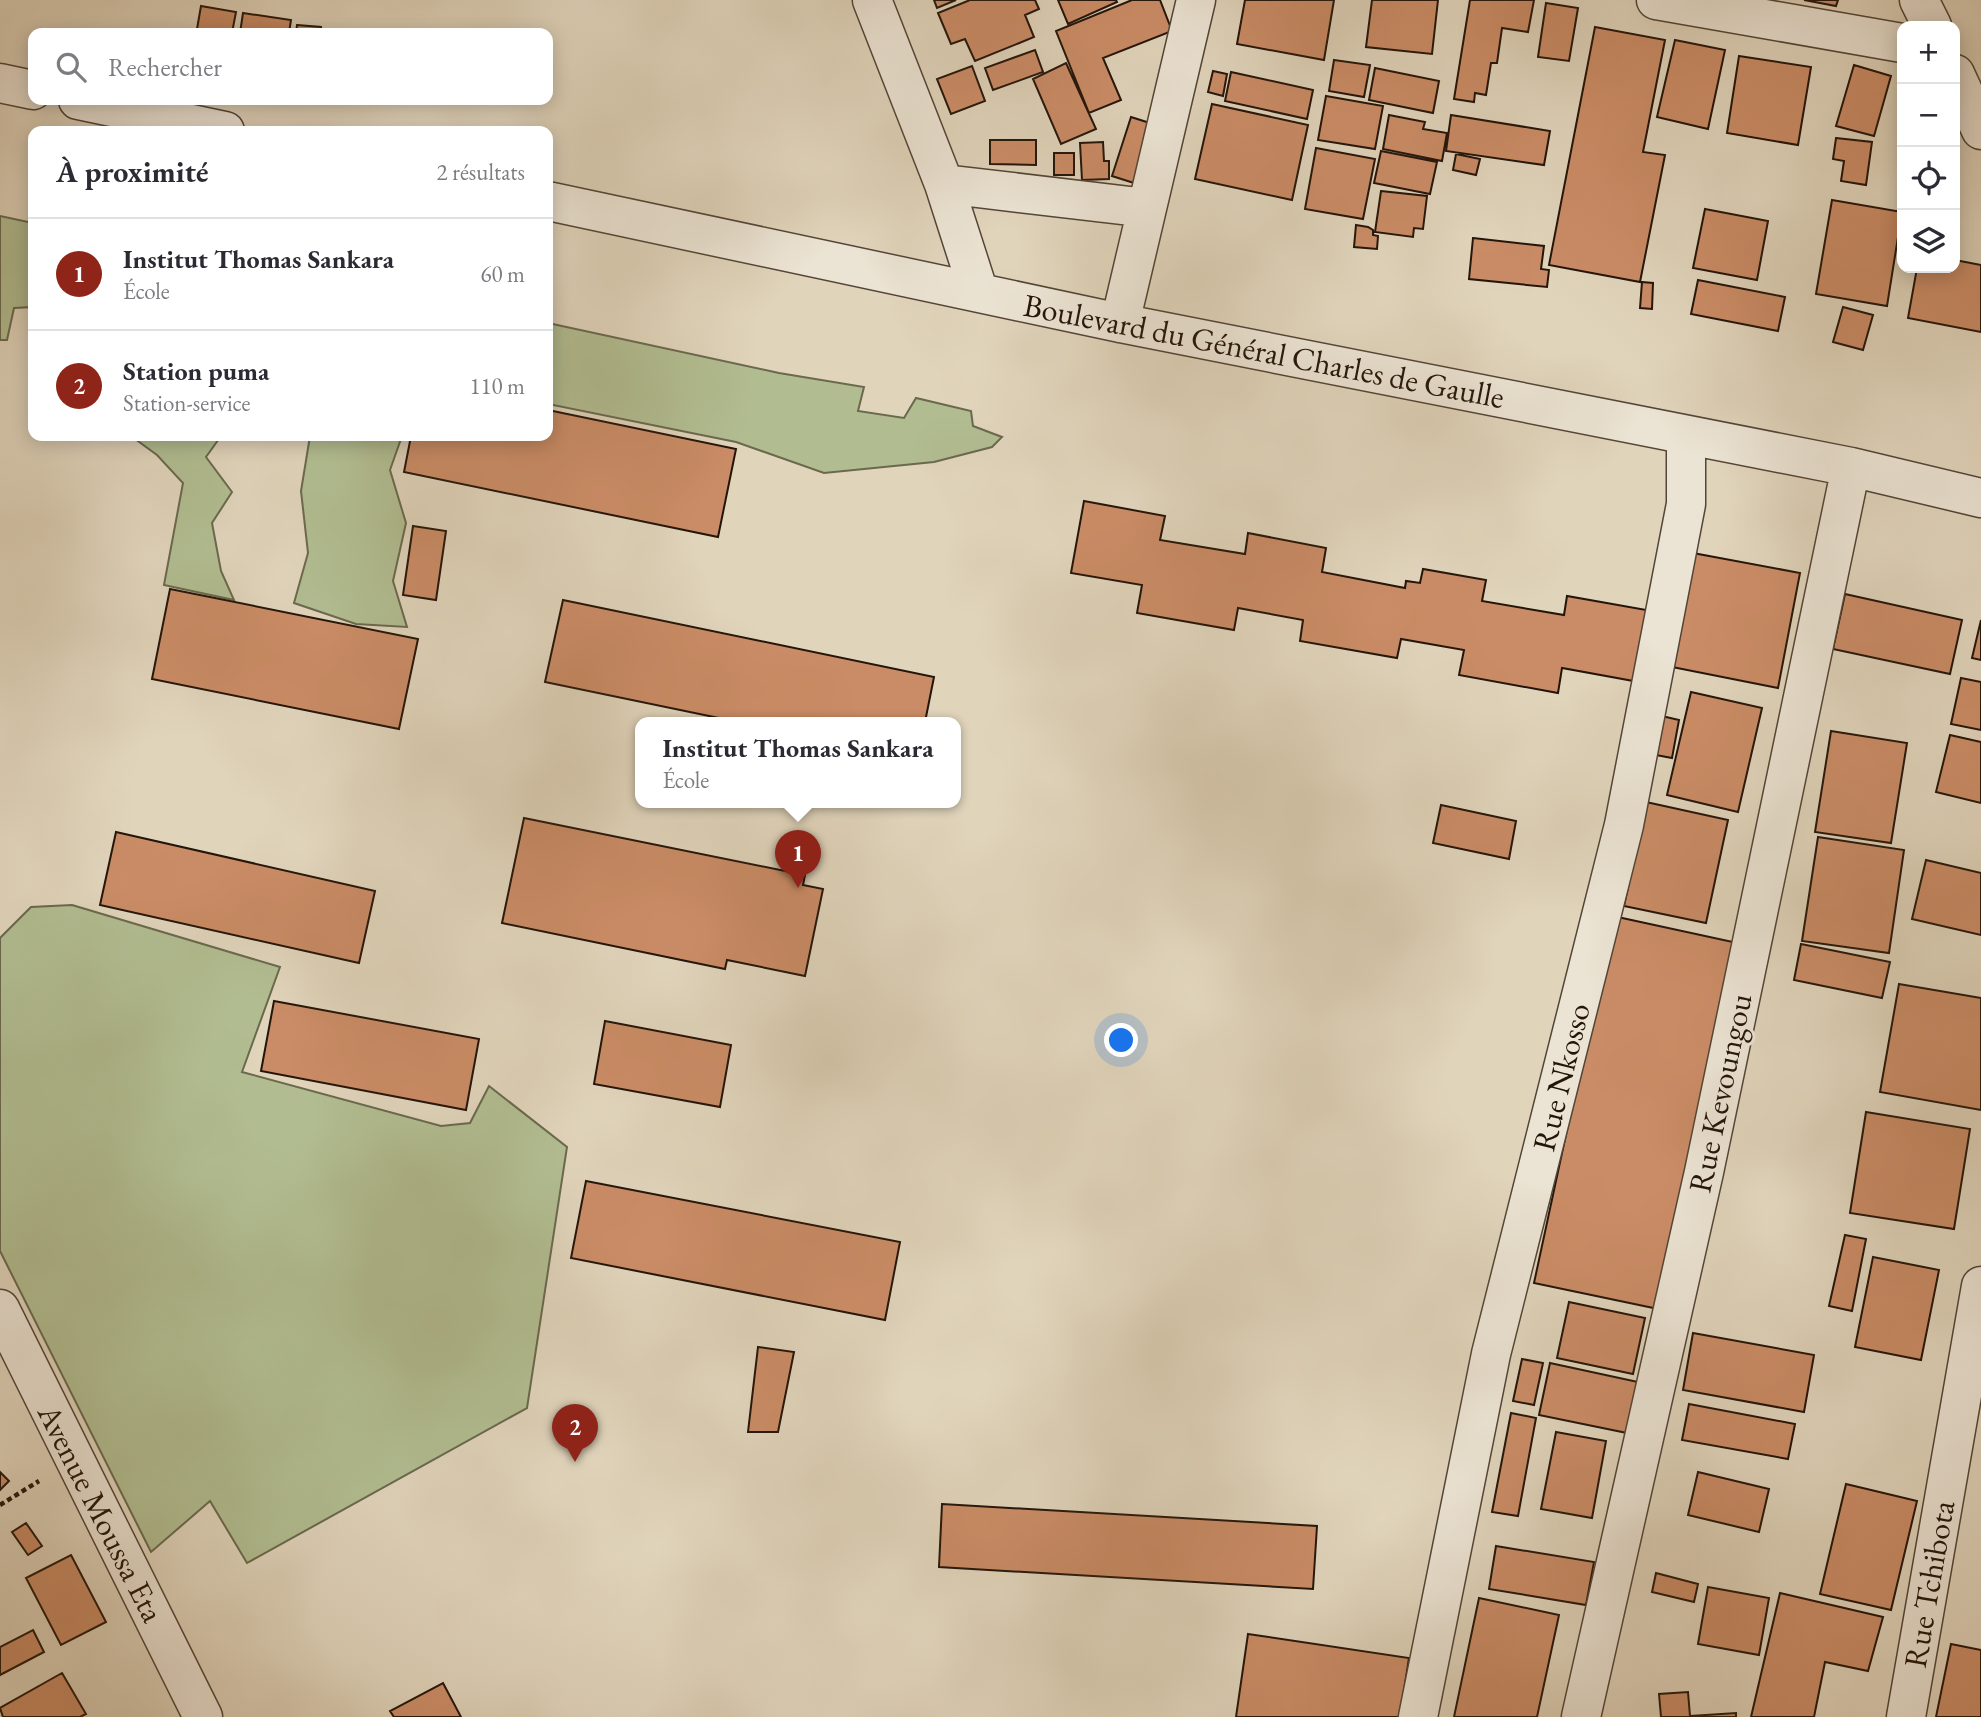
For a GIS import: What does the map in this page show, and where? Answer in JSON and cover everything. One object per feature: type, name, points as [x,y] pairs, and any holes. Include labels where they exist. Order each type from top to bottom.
[{"type":"street","points":[[872,0],[944,184],[979,293]]},
{"type":"street","points":[[1120,323],[1196,0]]},
{"type":"street","points":[[1656,0],[1897,42]]},
{"type":"street","points":[[1919,0],[1930,21]]},
{"type":"street","points":[[0,83],[28,89]]},
{"type":"street","points":[[1960,84],[1981,130]]},
{"type":"street","points":[[102,105],[201,126]]},
{"type":"street","points":[[944,184],[1147,208]]},
{"type":"street","name":"Boulevard du Général Charles de Gaulle","points":[[553,202],[1120,323],[1851,467],[1981,498]]},
{"type":"street","name":"Rue Nkosso","points":[[1418,1717],[1491,1354],[1624,825],[1686,504],[1686,435]]},
{"type":"street","name":"Rue Kevoungou","points":[[1581,1717],[1704,1172],[1851,467]]},
{"type":"street","name":"Rue Tchibota","points":[[1906,1717],[1981,1286]]},
{"type":"street","name":"Avenue Moussa Eta","points":[[0,1309],[73,1461],[203,1717]]},
{"type":"path","points":[[0,1505],[73,1461]]},
{"type":"green space","points":[[0,216],[28,222],[28,307],[14,308],[7,340],[0,340]]},
{"type":"green space","points":[[553,324],[779,373],[864,387],[858,411],[904,418],[916,398],[971,411],[973,426],[1002,437],[992,447],[934,462],[824,473],[736,442],[553,405]]},
{"type":"green space","points":[[138,441],[217,441],[206,457],[232,492],[212,523],[221,571],[234,600],[164,585],[183,483],[157,455]]},
{"type":"green space","points":[[309,441],[400,441],[390,470],[406,523],[393,581],[407,627],[356,624],[294,603],[308,553],[301,491]]},
{"type":"green space","points":[[72,905],[280,967],[242,1072],[441,1126],[470,1123],[489,1086],[567,1147],[527,1408],[247,1563],[210,1501],[151,1552],[0,1251],[0,938],[31,907]]},
{"type":"building","points":[[934,0],[956,0],[937,8]]},
{"type":"building","points":[[970,0],[1035,0],[1039,9],[1025,15],[1034,37],[975,61],[965,39],[951,44],[938,13]]},
{"type":"building","points":[[1058,0],[1116,0],[1117,2],[1068,24]]},
{"type":"building","points":[[1132,0],[1160,0],[1172,31],[1103,58],[1121,100],[1089,113],[1056,31]]},
{"type":"building","points":[[1245,0],[1334,0],[1324,60],[1237,44]]},
{"type":"building","points":[[1372,0],[1438,0],[1432,54],[1366,47]]},
{"type":"building","points":[[1470,0],[1534,0],[1528,32],[1502,28],[1497,63],[1491,63],[1486,95],[1475,93],[1474,102],[1454,99]]},
{"type":"building","points":[[1804,0],[1838,0],[1836,6]]},
{"type":"building","points":[[1546,3],[1578,8],[1569,61],[1538,57]]},
{"type":"building","points":[[201,6],[236,12],[233,28],[197,28]]},
{"type":"building","points":[[243,13],[291,20],[290,28],[241,28]]},
{"type":"building","points":[[297,25],[321,27],[321,28],[297,28]]},
{"type":"building","points":[[1595,27],[1665,40],[1643,152],[1665,155],[1640,282],[1549,265]]},
{"type":"building","points":[[1675,40],[1725,50],[1708,129],[1657,117]]},
{"type":"building","points":[[1035,50],[1043,72],[993,90],[985,68]]},
{"type":"building","points":[[1739,56],[1811,67],[1798,145],[1727,133]]},
{"type":"building","points":[[1334,60],[1370,65],[1364,97],[1329,91]]},
{"type":"building","points":[[1066,63],[1096,129],[1061,144],[1033,79]]},
{"type":"building","points":[[1854,65],[1891,76],[1874,136],[1836,126]]},
{"type":"building","points":[[972,66],[985,101],[951,114],[937,79]]},
{"type":"building","points":[[1375,68],[1439,81],[1433,113],[1369,100]]},
{"type":"building","points":[[1213,71],[1227,74],[1223,96],[1208,92]]},
{"type":"building","points":[[1231,72],[1313,90],[1307,119],[1225,101]]},
{"type":"building","points":[[1326,96],[1383,106],[1375,149],[1318,140]]},
{"type":"building","points":[[1212,104],[1308,125],[1292,200],[1195,179]]},
{"type":"building","points":[[1389,115],[1425,122],[1423,129],[1447,133],[1442,161],[1383,149]]},
{"type":"building","points":[[1451,115],[1550,131],[1544,165],[1446,151]]},
{"type":"building","points":[[1131,117],[1156,125],[1137,184],[1112,176]]},
{"type":"building","points":[[1836,138],[1872,142],[1866,185],[1841,181],[1844,161],[1833,159]]},
{"type":"building","points":[[990,140],[1036,140],[1036,165],[990,164]]},
{"type":"building","points":[[1103,142],[1104,161],[1109,161],[1109,179],[1082,180],[1080,143]]},
{"type":"building","points":[[1316,148],[1375,159],[1363,219],[1305,209]]},
{"type":"building","points":[[1381,151],[1437,162],[1430,194],[1374,183]]},
{"type":"building","points":[[1054,153],[1074,153],[1074,175],[1054,175]]},
{"type":"building","points":[[1456,154],[1480,159],[1476,175],[1453,170]]},
{"type":"building","points":[[1381,191],[1427,196],[1423,229],[1414,228],[1413,237],[1375,232]]},
{"type":"building","points":[[1832,200],[1897,211],[1897,243],[1887,306],[1816,294]]},
{"type":"building","points":[[1705,209],[1768,221],[1757,280],[1693,268]]},
{"type":"building","points":[[1356,225],[1373,230],[1373,235],[1378,236],[1377,249],[1354,247]]},
{"type":"building","points":[[1473,238],[1544,246],[1541,269],[1549,270],[1547,287],[1469,279]]},
{"type":"building","points":[[1960,261],[1981,265],[1981,332],[1908,318],[1916,273],[1960,273]]},
{"type":"building","points":[[1698,280],[1785,297],[1778,331],[1691,314]]},
{"type":"building","points":[[1642,282],[1653,283],[1652,309],[1640,308]]},
{"type":"building","points":[[1843,307],[1873,315],[1863,350],[1833,342]]},
{"type":"building","points":[[553,411],[736,449],[718,537],[404,472],[410,441],[553,441]]},
{"type":"building","points":[[1084,501],[1165,516],[1160,540],[1245,554],[1248,533],[1326,548],[1322,572],[1405,588],[1406,581],[1420,583],[1423,569],[1486,580],[1482,601],[1564,615],[1567,596],[1652,611],[1639,682],[1562,668],[1558,693],[1459,675],[1464,650],[1401,639],[1397,658],[1300,641],[1303,620],[1238,608],[1234,630],[1137,613],[1142,585],[1071,573]]},
{"type":"building","points":[[413,526],[446,531],[436,600],[403,595]]},
{"type":"building","points":[[1693,553],[1800,573],[1778,688],[1672,667]]},
{"type":"building","points":[[170,589],[418,639],[399,729],[152,679]]},
{"type":"building","points":[[1845,594],[1962,620],[1950,674],[1833,649]]},
{"type":"building","points":[[563,600],[934,677],[926,717],[714,717],[545,682]]},
{"type":"building","points":[[1981,620],[1981,660],[1972,658]]},
{"type":"building","points":[[1961,678],[1981,682],[1981,730],[1951,724]]},
{"type":"building","points":[[1691,692],[1762,708],[1738,812],[1667,795]]},
{"type":"building","points":[[1649,713],[1679,720],[1672,758],[1640,752]]},
{"type":"building","points":[[1831,731],[1907,743],[1891,843],[1815,832]]},
{"type":"building","points":[[1950,735],[1981,742],[1981,803],[1936,792]]},
{"type":"building","points":[[1646,802],[1728,820],[1706,923],[1624,906]]},
{"type":"building","points":[[1441,805],[1516,821],[1509,859],[1433,843]]},
{"type":"building","points":[[524,818],[805,875],[803,885],[823,889],[805,976],[727,960],[725,969],[502,923]]},
{"type":"building","points":[[116,832],[375,891],[359,963],[100,905]]},
{"type":"building","points":[[1818,837],[1904,850],[1889,953],[1802,941]]},
{"type":"building","points":[[1926,860],[1981,873],[1981,935],[1912,919]]},
{"type":"building","points":[[1613,916],[1742,944],[1663,1310],[1534,1283]]},
{"type":"building","points":[[1801,944],[1890,962],[1882,998],[1794,980]]},
{"type":"building","points":[[1899,984],[1981,998],[1981,1110],[1880,1092]]},
{"type":"building","points":[[274,1001],[479,1039],[466,1110],[261,1071]]},
{"type":"building","points":[[605,1021],[731,1045],[720,1107],[594,1084]]},
{"type":"building","points":[[1866,1112],[1970,1129],[1954,1229],[1850,1213]]},
{"type":"building","points":[[586,1181],[900,1242],[885,1320],[571,1258]]},
{"type":"building","points":[[1845,1235],[1866,1239],[1852,1311],[1829,1306]]},
{"type":"building","points":[[1873,1257],[1939,1270],[1921,1360],[1855,1347]]},
{"type":"building","points":[[1569,1302],[1645,1318],[1633,1374],[1557,1358]]},
{"type":"building","points":[[1693,1333],[1814,1355],[1804,1412],[1683,1390]]},
{"type":"building","points":[[758,1347],[794,1352],[778,1432],[748,1432]]},
{"type":"building","points":[[1522,1359],[1543,1363],[1534,1405],[1513,1401]]},
{"type":"building","points":[[1550,1363],[1638,1382],[1627,1433],[1539,1415]]},
{"type":"building","points":[[1689,1404],[1795,1424],[1788,1459],[1682,1440]]},
{"type":"building","points":[[1511,1413],[1536,1418],[1518,1516],[1492,1512]]},
{"type":"building","points":[[1556,1432],[1606,1441],[1592,1518],[1541,1509]]},
{"type":"building","points":[[0,1472],[9,1481],[0,1490]]},
{"type":"building","points":[[1698,1472],[1769,1489],[1759,1532],[1688,1515]]},
{"type":"building","points":[[1846,1484],[1917,1501],[1891,1610],[1820,1594]]},
{"type":"building","points":[[942,1504],[1317,1526],[1313,1589],[939,1567]]},
{"type":"building","points":[[26,1523],[42,1546],[28,1555],[12,1532]]},
{"type":"building","points":[[1496,1546],[1594,1562],[1586,1605],[1489,1589]]},
{"type":"building","points":[[71,1555],[106,1622],[61,1645],[26,1578]]},
{"type":"building","points":[[1656,1573],[1698,1584],[1694,1602],[1652,1592]]},
{"type":"building","points":[[1708,1587],[1769,1598],[1759,1655],[1698,1644]]},
{"type":"building","points":[[1780,1593],[1883,1617],[1868,1671],[1825,1662],[1814,1717],[1751,1717]]},
{"type":"building","points":[[1479,1598],[1559,1615],[1537,1717],[1454,1717]]},
{"type":"building","points":[[33,1630],[44,1652],[0,1675],[0,1647]]},
{"type":"building","points":[[1248,1634],[1409,1658],[1400,1717],[1236,1717]]},
{"type":"building","points":[[1951,1644],[1981,1650],[1981,1717],[1936,1717]]},
{"type":"building","points":[[62,1673],[86,1714],[80,1717],[3,1717],[0,1708]]},
{"type":"building","points":[[443,1683],[461,1717],[394,1717],[390,1711]]},
{"type":"building","points":[[1688,1692],[1690,1716],[1736,1713],[1736,1717],[1661,1717],[1659,1694]]},
{"type":"place","name":"Institut Thomas Sankara","points":[[798,888]]},
{"type":"place","name":"Station puma","points":[[575,1462]]}]
